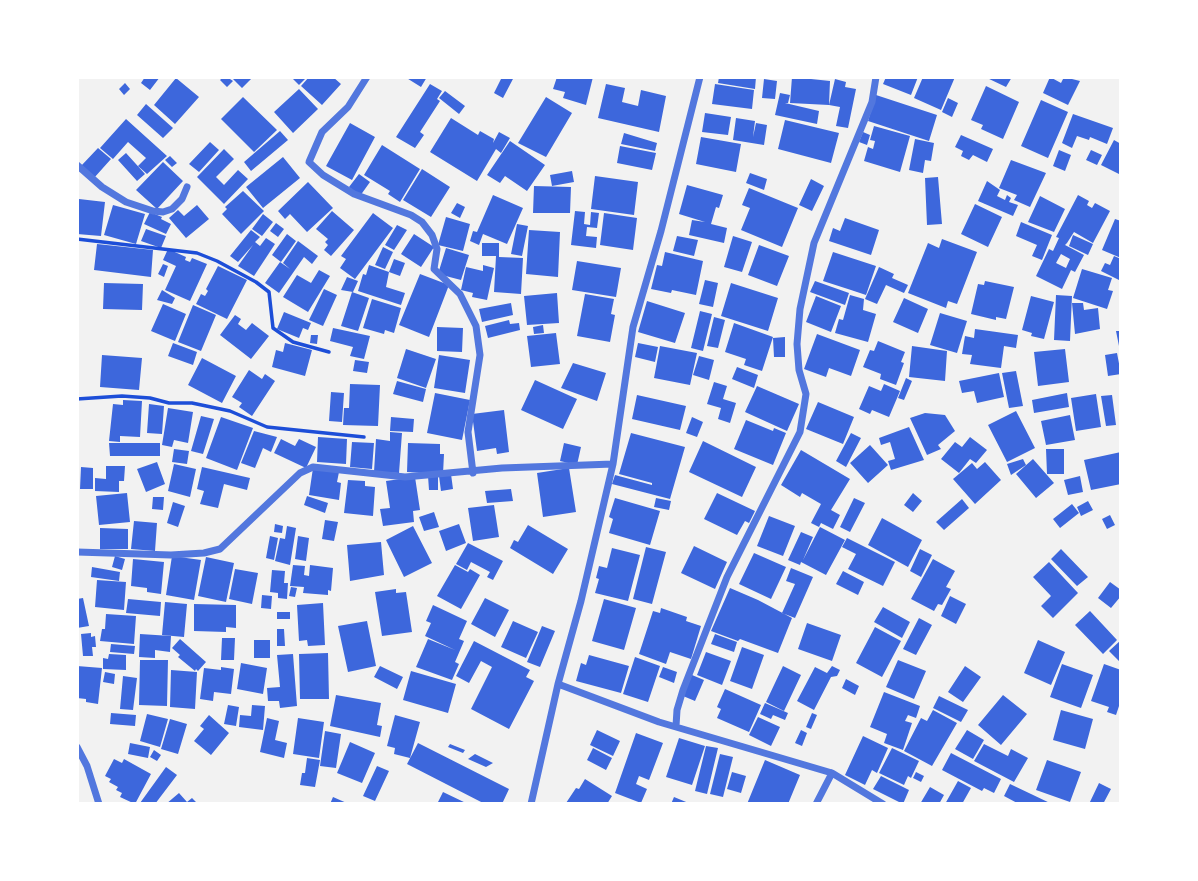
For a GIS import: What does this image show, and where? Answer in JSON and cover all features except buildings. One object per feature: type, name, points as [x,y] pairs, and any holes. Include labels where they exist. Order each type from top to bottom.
[{"type":"street","points":[[367,77],[348,107],[322,132],[309,162],[323,175],[354,194],[411,215],[422,222],[432,235],[437,249],[434,269],[460,294],[476,326],[480,355],[468,432],[473,473]]},
{"type":"street","points":[[531,804],[613,464],[633,327],[661,231],[700,77]]},
{"type":"street","points":[[676,726],[683,690],[727,577],[800,432],[806,394],[797,344],[814,243],[872,102],[876,77]]},
{"type":"street","points":[[77,166],[102,187],[126,202],[153,211],[172,209],[187,187]]},
{"type":"street","points":[[77,552],[171,555],[204,554],[220,549],[300,473],[313,467],[405,477],[473,473],[502,468],[613,464]]},
{"type":"street","points":[[558,684],[676,726],[832,774],[883,804]]},
{"type":"street","points":[[77,747],[87,766],[99,804]]},
{"type":"street","points":[[77,764],[87,766]]},
{"type":"street","points":[[816,804],[832,774]]},
{"type":"path","points":[[77,239],[197,253],[217,261],[269,292],[273,328],[293,342],[329,352]]},
{"type":"path","points":[[77,399],[122,396],[150,398],[169,403],[192,403],[230,411],[267,427],[364,437]]}]
